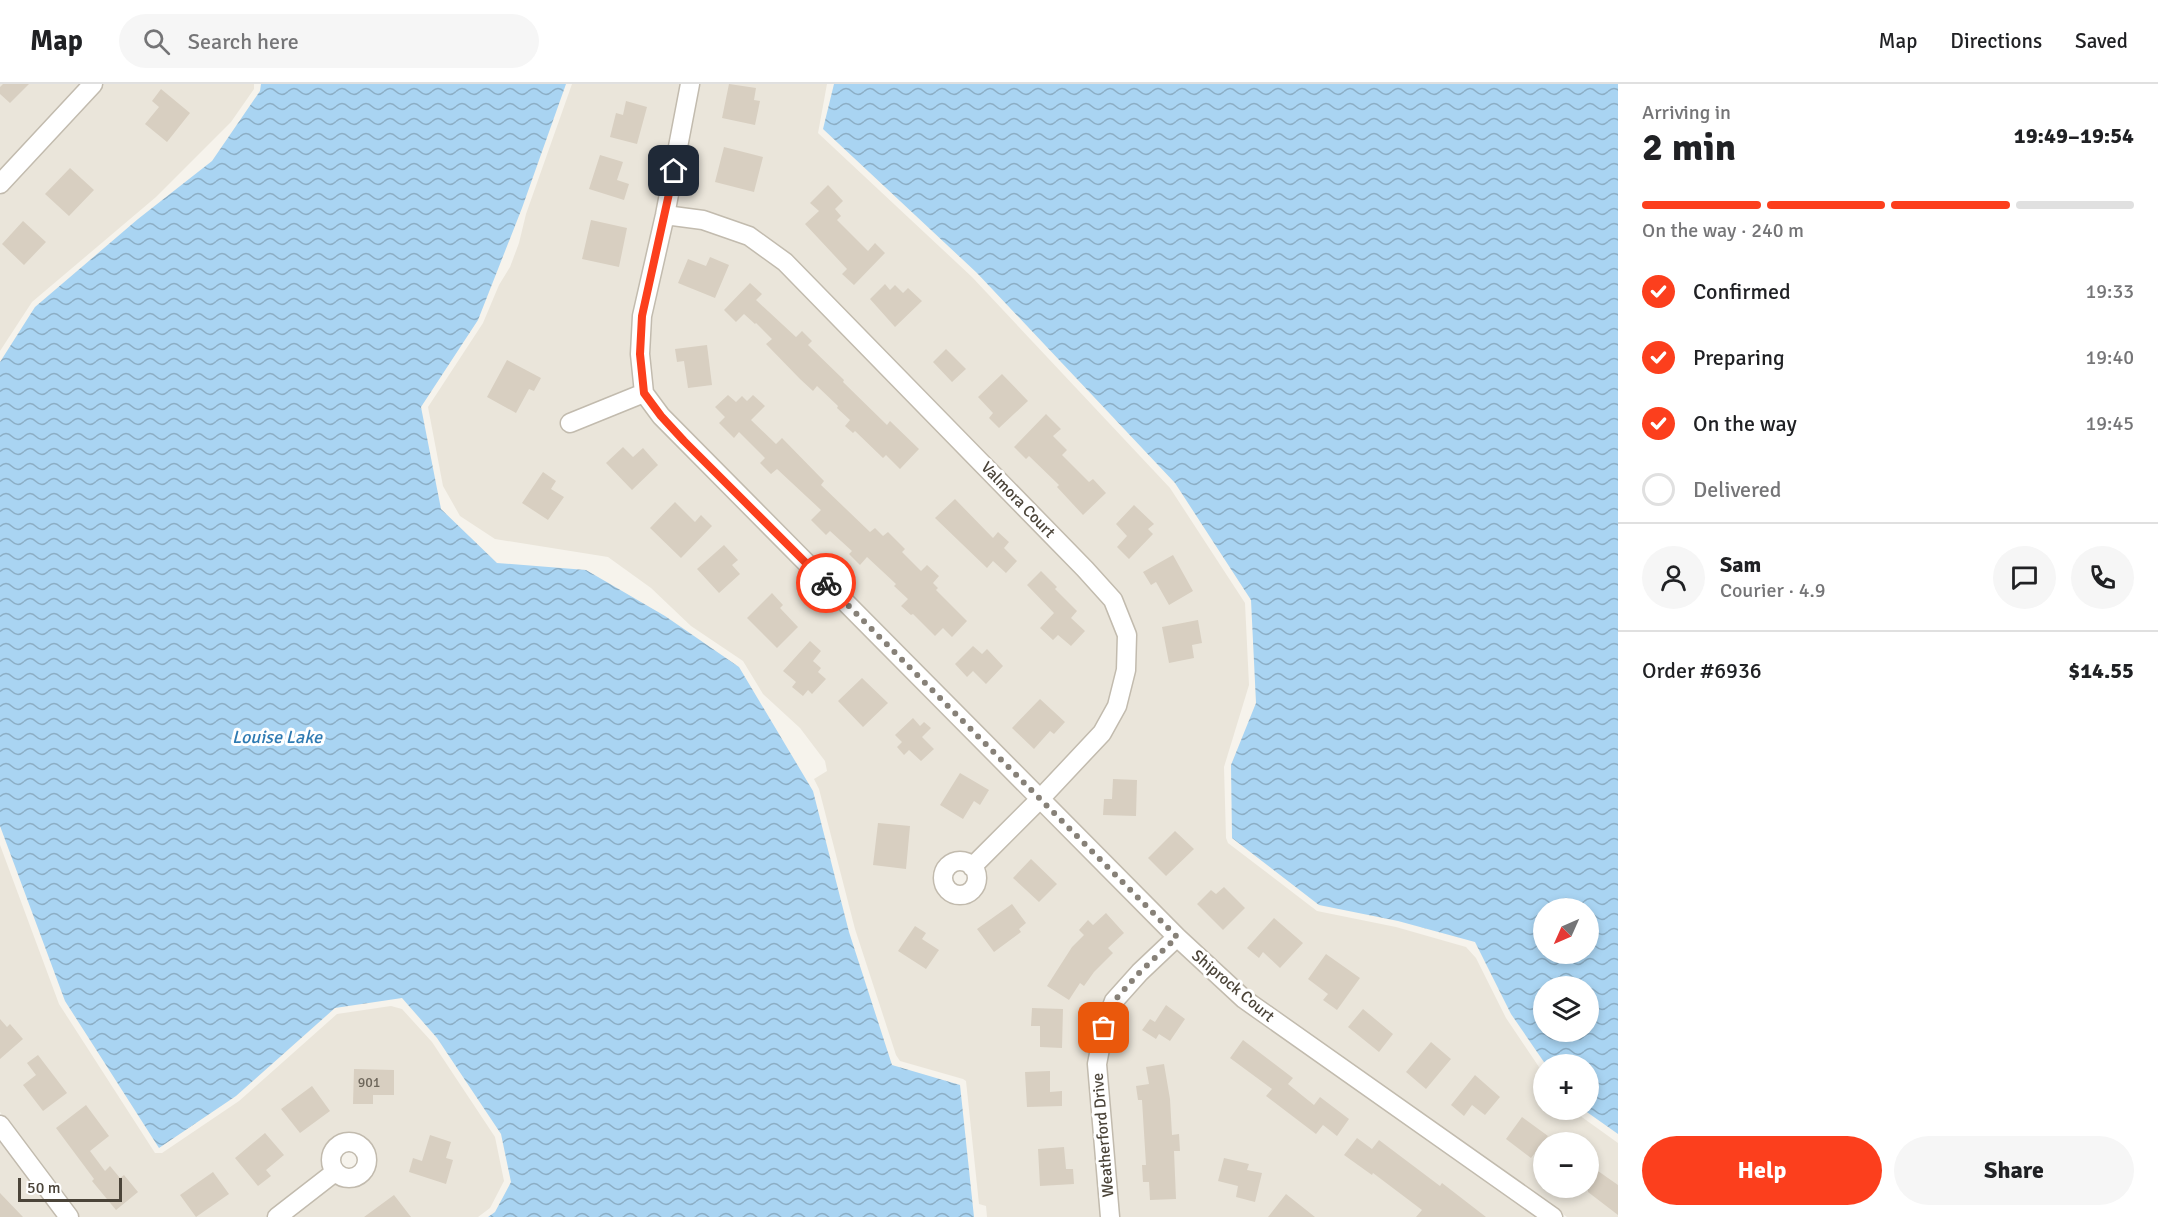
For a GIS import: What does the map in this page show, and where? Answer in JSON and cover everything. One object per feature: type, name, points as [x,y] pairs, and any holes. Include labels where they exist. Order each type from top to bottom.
[{"type":"street","points":[[0,184],[93,84]]},
{"type":"street","points":[[570,423],[644,393],[640,354],[642,316],[665,215],[690,84]]},
{"type":"street","name":"Valmora Court","points":[[665,215],[703,220],[749,236],[785,262],[1113,600],[1127,635],[1126,670],[1117,706],[1102,733],[972,867]]},
{"type":"street","name":"Shiprock Court","points":[[644,393],[684,441],[1177,937],[1244,999],[1553,1217]]},
{"type":"street","name":"Weatherford Drive","points":[[1110,1217],[1097,1064],[1104,1028],[1114,1001],[1140,972],[1177,937]]},
{"type":"street","points":[[0,1125],[69,1217]]},
{"type":"street","points":[[277,1217],[335,1172]]},
{"type":"shaded area","points":[[0,84],[83,84],[0,174]]},
{"type":"shaded area","points":[[102,84],[254,84],[254,89],[231,122],[156,197],[32,302],[0,351],[0,195]]},
{"type":"shaded area","points":[[572,84],[683,84],[636,388],[561,419],[565,432],[641,402],[1030,800],[972,857],[962,854],[953,855],[942,863],[935,881],[937,890],[943,897],[951,902],[960,903],[975,897],[983,886],[982,867],[1039,810],[1166,938],[1107,999],[1103,1217],[987,1217],[986,1206],[979,1204],[966,1081],[900,1061],[896,1055],[855,929],[819,789],[814,779],[827,771],[825,761],[800,728],[763,694],[743,661],[691,626],[651,588],[608,557],[495,539],[460,516],[443,486],[428,407],[483,323],[499,285],[510,267],[526,214]]},
{"type":"shaded area","points":[[697,84],[827,84],[818,133],[972,277],[1170,488],[1245,603],[1249,685],[1224,767],[1228,843],[1317,911],[1396,927],[1466,947],[1476,958],[1506,1018],[1533,1058],[1533,1120],[1586,1120],[1618,1143],[1618,1217],[1567,1217],[1540,1198],[1599,1198],[1599,1132],[1533,1132],[1533,1193],[1249,993],[1182,932],[1051,798],[1107,738],[1134,634],[791,256],[674,209]]},
{"type":"shaded area","points":[[671,224],[700,228],[745,243],[780,268],[1080,575],[1106,605],[1119,637],[1119,670],[1110,703],[1096,729],[1041,788],[667,411],[652,389],[647,353],[650,316]]},
{"type":"shaded area","points":[[0,845],[59,1004],[155,1153],[162,1153],[239,1101],[337,1014],[391,1006],[402,1009],[432,1042],[495,1137],[504,1181],[490,1208],[478,1217],[289,1217],[334,1182],[354,1186],[367,1179],[373,1170],[374,1151],[363,1138],[344,1135],[334,1139],[327,1147],[323,1157],[325,1171],[266,1217],[79,1217],[0,1112]]},
{"type":"shaded area","points":[[1176,948],[1539,1217],[1118,1217],[1105,1064],[1111,1029],[1121,1005]]},
{"type":"shaded area","points":[[0,1138],[59,1217],[0,1217]]},
{"type":"water","name":"Louise Lake","points":[[261,84],[566,84],[522,208],[478,320],[421,407],[441,509],[497,563],[586,570],[665,616],[739,667],[813,791],[849,932],[892,1065],[960,1085],[974,1217],[488,1217],[495,1212],[511,1182],[501,1134],[437,1038],[402,998],[335,1008],[236,1096],[159,1148],[65,1001],[0,826],[0,362],[35,307],[138,219],[212,161],[260,91]]},
{"type":"water","points":[[834,84],[1618,84],[1618,1134],[1598,1120],[1599,1054],[1538,1054],[1511,1014],[1475,942],[1398,921],[1319,905],[1232,838],[1231,765],[1256,703],[1251,600],[1175,483],[977,273],[823,129]]},
{"type":"building","points":[[3,84],[29,84],[10,103],[0,94],[0,87]]},
{"type":"building","points":[[729,84],[756,88],[754,100],[760,101],[755,125],[722,118]]},
{"type":"building","points":[[161,89],[190,113],[167,142],[145,124],[159,107],[152,101]]},
{"type":"building","points":[[626,101],[647,107],[637,144],[610,137],[616,113],[623,115]]},
{"type":"building","points":[[724,147],[763,157],[754,192],[715,182]]},
{"type":"building","points":[[600,155],[623,162],[617,180],[629,184],[624,200],[589,189]]},
{"type":"building","points":[[70,168],[94,190],[69,216],[45,194]]},
{"type":"building","points":[[828,185],[843,201],[835,209],[841,216],[837,220],[868,251],[875,243],[885,253],[854,285],[842,274],[847,269],[805,224],[819,211],[810,203]]},
{"type":"building","points":[[591,220],[627,228],[619,267],[582,259]]},
{"type":"building","points":[[23,221],[46,242],[24,265],[2,244]]},
{"type":"building","points":[[710,257],[729,265],[715,298],[678,283],[688,259],[706,266]]},
{"type":"building","points":[[750,283],[762,294],[756,300],[796,337],[802,331],[812,341],[808,345],[844,380],[843,382],[887,425],[890,421],[919,449],[900,469],[886,455],[883,458],[855,431],[853,433],[845,426],[850,420],[837,408],[838,406],[817,386],[813,391],[800,379],[766,344],[772,339],[756,323],[744,314],[736,322],[724,310]]},
{"type":"building","points":[[885,284],[890,290],[895,285],[903,293],[908,288],[922,301],[895,327],[870,299]]},
{"type":"building","points":[[707,345],[712,385],[688,388],[684,361],[677,362],[675,349]]},
{"type":"building","points":[[946,349],[966,369],[952,382],[933,362]]},
{"type":"building","points":[[507,360],[541,378],[534,391],[529,389],[516,413],[487,397]]},
{"type":"building","points":[[1002,374],[1028,401],[999,428],[989,418],[993,413],[978,397]]},
{"type":"building","points":[[728,395],[736,402],[742,396],[747,401],[753,395],[765,406],[751,420],[776,444],[782,438],[824,481],[821,485],[870,532],[875,528],[883,536],[888,532],[905,549],[902,552],[921,571],[927,565],[939,576],[933,583],[938,588],[936,590],[967,621],[952,637],[943,628],[935,636],[913,614],[911,615],[901,606],[908,599],[894,586],[896,584],[867,557],[860,565],[849,554],[852,551],[830,531],[826,535],[811,520],[821,510],[777,469],[771,474],[760,463],[765,458],[739,432],[734,438],[719,423],[725,417],[715,407]]},
{"type":"building","points":[[1046,414],[1061,429],[1053,436],[1067,450],[1062,455],[1089,482],[1093,479],[1106,493],[1083,515],[1057,487],[1059,485],[1029,456],[1026,459],[1014,447]]},
{"type":"building","points":[[623,447],[633,457],[643,448],[658,465],[632,490],[606,463]]},
{"type":"building","points":[[543,472],[556,481],[551,489],[564,497],[548,520],[522,503]]},
{"type":"building","points":[[955,499],[993,538],[998,532],[1009,542],[1004,548],[1017,561],[1006,573],[993,561],[987,568],[935,518]]},
{"type":"building","points":[[675,502],[695,522],[701,515],[712,526],[681,558],[650,528]]},
{"type":"building","points":[[1134,505],[1154,524],[1148,529],[1153,534],[1129,559],[1117,547],[1127,536],[1116,524]]},
{"type":"building","points":[[724,545],[738,560],[732,565],[740,574],[719,593],[697,569]]},
{"type":"building","points":[[1173,555],[1193,591],[1169,605],[1156,582],[1151,585],[1143,572]]},
{"type":"building","points":[[1041,571],[1077,611],[1071,618],[1085,631],[1071,646],[1058,635],[1053,640],[1040,628],[1054,613],[1027,585]]},
{"type":"building","points":[[772,593],[783,605],[780,608],[798,627],[777,648],[747,618]]},
{"type":"building","points":[[1198,620],[1202,643],[1192,645],[1194,658],[1169,663],[1162,627]]},
{"type":"building","points":[[810,641],[821,651],[813,661],[821,668],[818,672],[826,679],[812,694],[808,690],[803,696],[792,687],[796,682],[783,671]]},
{"type":"building","points":[[973,646],[982,654],[987,649],[1003,666],[986,684],[973,671],[967,677],[955,664]]},
{"type":"building","points":[[862,678],[888,703],[863,727],[838,701]]},
{"type":"building","points":[[1040,699],[1065,722],[1054,734],[1050,731],[1034,749],[1012,728]]},
{"type":"building","points":[[913,718],[920,726],[924,722],[931,728],[922,737],[934,749],[921,761],[909,750],[904,755],[897,747],[902,742],[895,735]]},
{"type":"building","points":[[960,773],[989,790],[980,805],[974,801],[963,819],[940,805]]},
{"type":"building","points":[[1113,779],[1137,780],[1136,816],[1103,815],[1104,799],[1112,799]]},
{"type":"building","points":[[878,823],[910,826],[906,869],[873,865]]},
{"type":"building","points":[[1175,831],[1194,849],[1166,876],[1148,858]]},
{"type":"building","points":[[1031,859],[1057,884],[1039,902],[1013,878]]},
{"type":"building","points":[[1224,887],[1245,908],[1223,930],[1197,904],[1211,890],[1216,894]]},
{"type":"building","points":[[1012,904],[1026,923],[1019,929],[1021,932],[994,952],[977,929]]},
{"type":"building","points":[[1106,913],[1124,933],[1108,948],[1113,953],[1084,986],[1080,983],[1069,1000],[1047,986],[1072,947],[1084,935],[1079,930],[1088,920],[1093,925]]},
{"type":"building","points":[[1274,918],[1303,943],[1280,968],[1263,952],[1259,958],[1247,948]]},
{"type":"building","points":[[915,926],[926,933],[922,939],[939,950],[926,969],[898,951]]},
{"type":"building","points":[[1326,954],[1360,978],[1337,1010],[1323,1000],[1328,994],[1308,979]]},
{"type":"building","points":[[1166,1005],[1185,1019],[1170,1041],[1159,1034],[1156,1039],[1142,1030],[1150,1019],[1155,1022]]},
{"type":"building","points":[[1032,1008],[1063,1009],[1062,1048],[1040,1047],[1040,1026],[1031,1026]]},
{"type":"building","points":[[1363,1009],[1393,1034],[1379,1052],[1348,1027]]},
{"type":"building","points":[[0,1019],[7,1027],[10,1024],[23,1039],[0,1059]]},
{"type":"building","points":[[1243,1040],[1293,1078],[1288,1084],[1314,1105],[1320,1097],[1349,1119],[1337,1136],[1323,1125],[1316,1134],[1266,1096],[1272,1089],[1230,1058]]},
{"type":"building","points":[[1431,1042],[1451,1059],[1426,1089],[1406,1072]]},
{"type":"building","points":[[38,1055],[67,1093],[43,1111],[23,1085],[36,1075],[27,1063]]},
{"type":"building","points":[[1164,1064],[1170,1099],[1172,1135],[1179,1134],[1180,1151],[1174,1151],[1176,1199],[1150,1200],[1149,1182],[1143,1182],[1142,1165],[1146,1165],[1142,1100],[1138,1100],[1136,1086],[1149,1084],[1146,1067]]},
{"type":"building","points":[[354,1069],[394,1070],[394,1095],[373,1095],[373,1104],[353,1104]]},
{"type":"building","points":[[1050,1071],[1050,1092],[1062,1091],[1062,1106],[1027,1107],[1025,1072]]},
{"type":"building","points":[[1475,1075],[1500,1097],[1485,1115],[1472,1105],[1464,1116],[1451,1105]]},
{"type":"building","points":[[312,1086],[330,1111],[300,1133],[281,1109]]},
{"type":"building","points":[[86,1105],[109,1136],[90,1151],[105,1171],[110,1166],[120,1178],[124,1175],[138,1192],[116,1210],[92,1181],[94,1179],[56,1128]]},
{"type":"building","points":[[1522,1117],[1543,1132],[1533,1132],[1531,1158],[1506,1139]]},
{"type":"building","points":[[265,1133],[284,1155],[266,1170],[271,1176],[258,1186],[235,1158]]},
{"type":"building","points":[[430,1135],[451,1142],[446,1158],[453,1160],[446,1184],[409,1172],[413,1158],[422,1161]]},
{"type":"building","points":[[1357,1138],[1372,1149],[1379,1140],[1440,1186],[1442,1183],[1486,1217],[1416,1217],[1422,1210],[1373,1173],[1372,1175],[1344,1155]]},
{"type":"building","points":[[1064,1147],[1066,1169],[1073,1169],[1074,1184],[1040,1186],[1038,1149]]},
{"type":"building","points":[[1224,1158],[1249,1164],[1247,1170],[1262,1173],[1255,1202],[1236,1197],[1238,1186],[1218,1181]]},
{"type":"building","points":[[213,1172],[229,1194],[196,1217],[180,1195]]},
{"type":"building","points":[[1599,1172],[1618,1185],[1618,1215],[1596,1198],[1599,1198]]},
{"type":"building","points":[[0,1193],[23,1217],[0,1217]]},
{"type":"building","points":[[1286,1194],[1315,1217],[1268,1217]]},
{"type":"building","points":[[394,1195],[411,1217],[364,1217]]},
{"type":"way so far","points":[[826,583],[1177,937],[1140,972],[1114,1001],[1104,1028]]},
{"type":"route","points":[[674,171],[642,316],[640,354],[644,393],[684,441],[826,583]]}]
